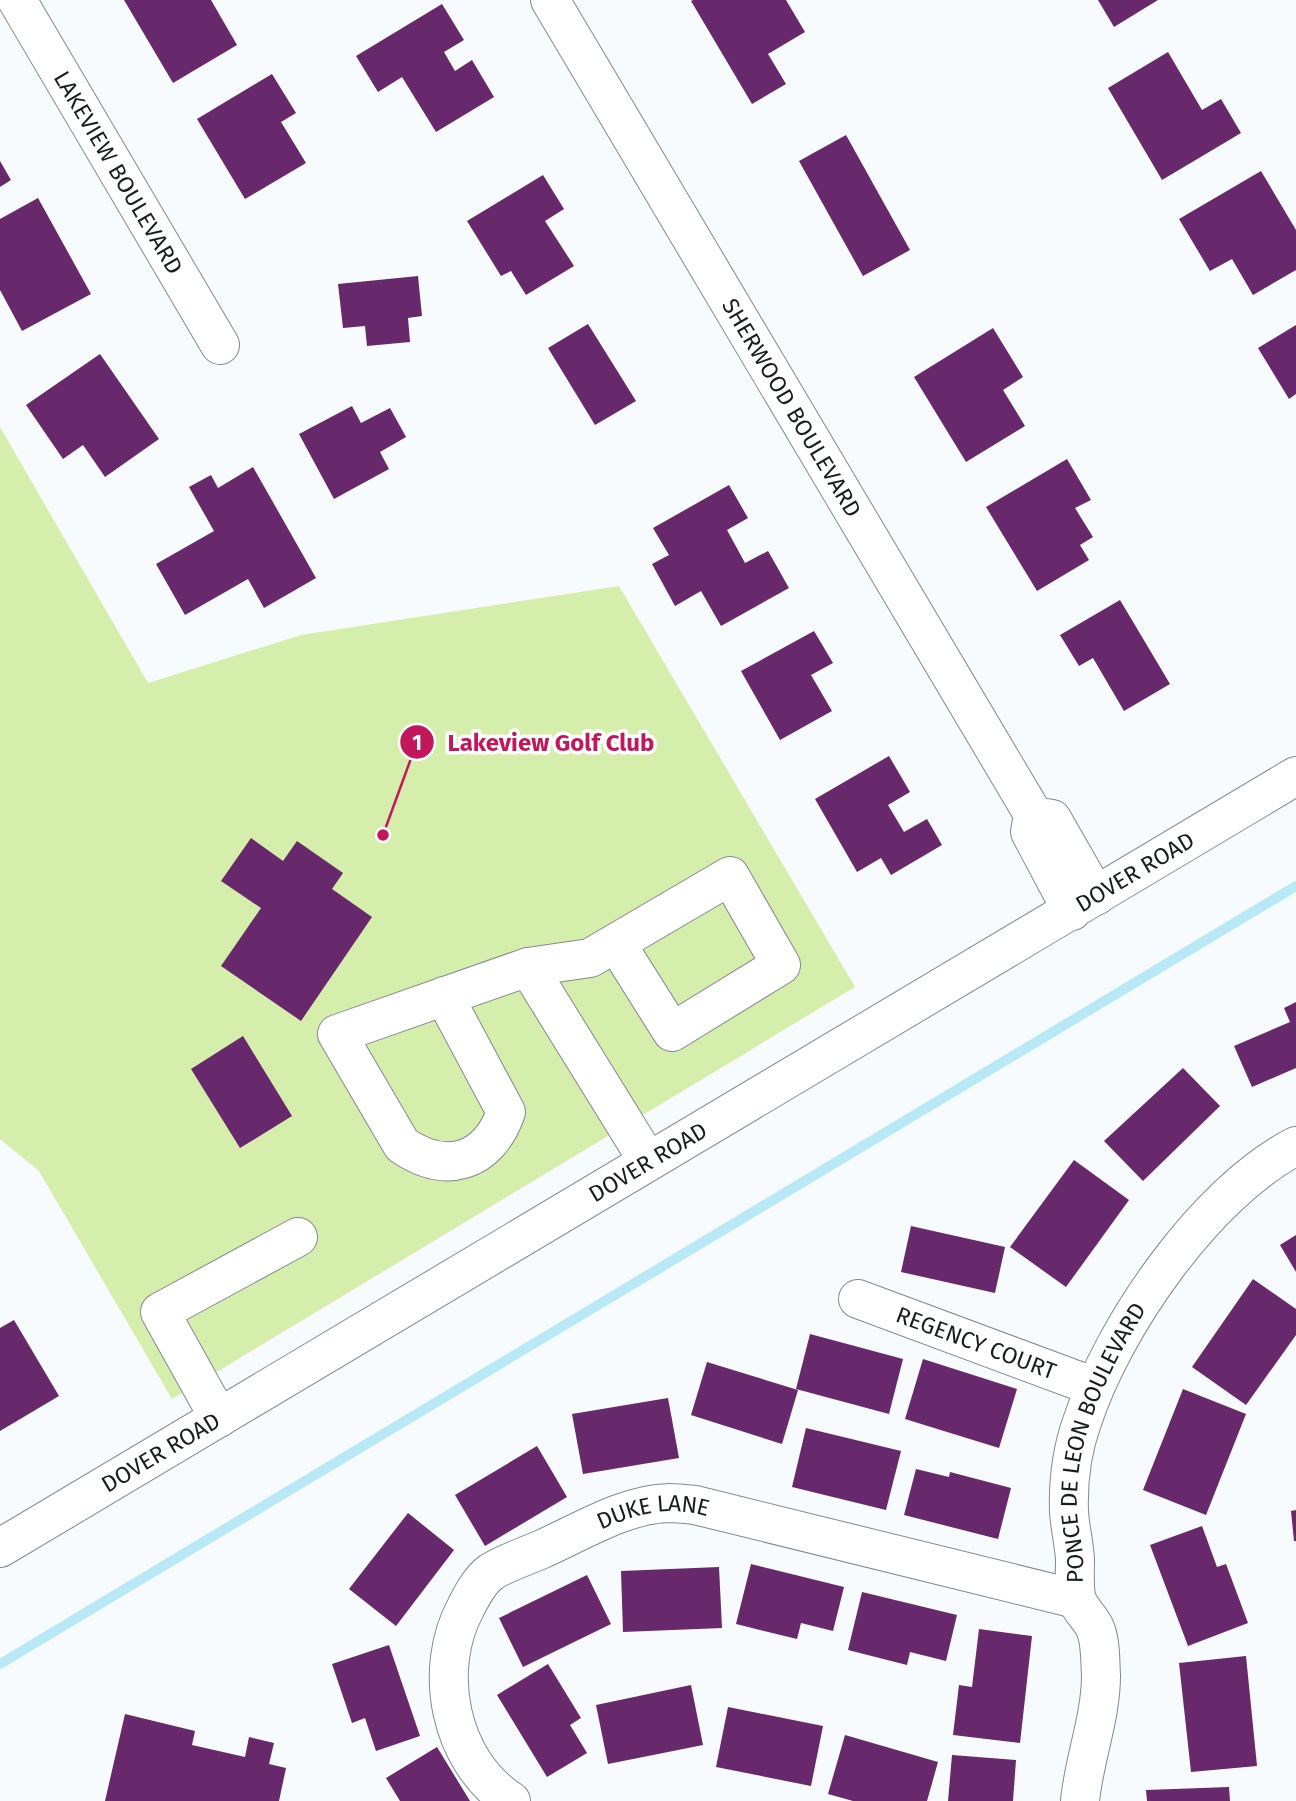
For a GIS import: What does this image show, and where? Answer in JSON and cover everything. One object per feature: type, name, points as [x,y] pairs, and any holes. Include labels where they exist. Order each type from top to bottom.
[{"type":"street","name":"LAKEVIEW BOULEVARD","points":[[17,0],[220,345]]},
{"type":"street","name":"SHERWOOD BOULEVARD","points":[[550,0],[1033,814],[1030,832],[1084,904]]},
{"type":"street","name":"DOVER ROAD","points":[[0,1548],[1296,776]]},
{"type":"street","points":[[444,996],[506,1112],[500,1130],[488,1145],[473,1156],[455,1161],[436,1161],[418,1156],[402,1145],[337,1034],[444,996],[528,967],[590,958],[616,943]]},
{"type":"street","points":[[528,967],[648,1161]]},
{"type":"street","name":"PONCE DE LEON BOULEVARD","points":[[1080,1801],[1082,1777],[1101,1679],[1095,1628],[1076,1599],[1069,1490],[1078,1434],[1095,1387],[1130,1320],[1159,1277],[1209,1216],[1245,1181],[1296,1146]]},
{"type":"street","points":[[219,1418],[160,1312],[298,1237]]},
{"type":"street","name":"REGENCY COURT","points":[[858,1299],[1095,1387]]},
{"type":"street","name":"DUKE LANE","points":[[511,1801],[488,1781],[472,1761],[452,1714],[448,1689],[453,1638],[474,1591],[490,1573],[643,1506],[669,1503],[695,1505],[1076,1599]]},
{"type":"green space","points":[[0,427],[148,683],[301,635],[619,586],[855,987],[172,1399],[39,1171],[0,1139]]},
{"type":"building","points":[[124,0],[211,0],[237,45],[173,83]]},
{"type":"building","points":[[786,0],[805,32],[768,54],[786,84],[752,104],[691,1]]},
{"type":"building","points":[[1098,0],[1158,0],[1114,27]]},
{"type":"building","points":[[442,4],[464,40],[444,52],[455,71],[472,60],[494,97],[436,132],[402,77],[378,92],[356,56]]},
{"type":"building","points":[[1168,52],[1202,110],[1221,99],[1241,133],[1162,180],[1108,88]]},
{"type":"building","points":[[272,74],[296,113],[281,122],[306,163],[245,199],[197,119]]},
{"type":"building","points":[[846,135],[910,250],[863,276],[799,161]]},
{"type":"building","points":[[0,161],[11,180],[0,187]]},
{"type":"building","points":[[1261,171],[1296,230],[1296,270],[1253,295],[1232,259],[1210,271],[1179,219]]},
{"type":"building","points":[[543,175],[564,209],[545,221],[574,266],[526,295],[511,271],[501,276],[467,221]]},
{"type":"building","points":[[38,198],[91,294],[22,331],[0,290],[0,219]]},
{"type":"building","points":[[418,276],[422,316],[408,318],[410,342],[367,346],[365,326],[343,328],[338,284]]},
{"type":"building","points":[[588,324],[636,401],[595,425],[548,348]]},
{"type":"building","points":[[1296,325],[1296,394],[1289,399],[1258,348]]},
{"type":"building","points":[[993,328],[1023,377],[1003,390],[1025,426],[966,462],[914,377]]},
{"type":"building","points":[[100,354],[159,439],[105,477],[83,445],[63,459],[26,405]]},
{"type":"building","points":[[352,406],[361,423],[390,408],[406,437],[380,452],[389,469],[334,499],[299,434]]},
{"type":"building","points":[[1067,459],[1091,500],[1075,508],[1093,537],[1080,545],[1089,560],[1037,591],[986,507]]},
{"type":"building","points":[[253,467],[316,578],[264,608],[248,579],[185,615],[156,564],[214,531],[189,487],[211,475],[218,488]]},
{"type":"building","points":[[729,485],[748,518],[727,530],[745,563],[768,551],[789,588],[721,626],[701,591],[675,606],[652,564],[669,555],[653,528]]},
{"type":"building","points":[[1120,600],[1170,684],[1124,711],[1093,658],[1079,666],[1060,635]]},
{"type":"building","points":[[814,631],[833,663],[811,675],[832,711],[780,740],[741,671]]},
{"type":"building","points":[[889,756],[910,792],[888,805],[904,832],[927,819],[942,845],[891,875],[881,858],[857,872],[815,799]]},
{"type":"building","points":[[251,838],[283,861],[297,841],[343,873],[332,889],[372,917],[301,1021],[221,966],[261,908],[221,881]]},
{"type":"building","points":[[1296,1002],[1296,1068],[1252,1087],[1234,1046],[1290,1022],[1284,1008]]},
{"type":"building","points":[[243,1036],[292,1116],[240,1148],[191,1069]]},
{"type":"building","points":[[1183,1068],[1220,1106],[1143,1181],[1104,1141]]},
{"type":"building","points":[[1074,1160],[1129,1200],[1066,1287],[1010,1247]]},
{"type":"building","points":[[911,1226],[1005,1247],[995,1293],[901,1272]]},
{"type":"building","points":[[1296,1235],[1296,1272],[1280,1245]]},
{"type":"building","points":[[1253,1279],[1296,1309],[1296,1335],[1246,1405],[1192,1367]]},
{"type":"building","points":[[14,1320],[59,1396],[0,1431],[0,1328]]},
{"type":"building","points":[[810,1334],[903,1359],[889,1414],[796,1389]]},
{"type":"building","points":[[923,1359],[1017,1389],[999,1448],[905,1419]]},
{"type":"building","points":[[707,1362],[798,1390],[782,1444],[691,1415]]},
{"type":"building","points":[[1183,1389],[1246,1414],[1206,1515],[1143,1490]]},
{"type":"building","points":[[668,1398],[679,1458],[583,1474],[572,1414]]},
{"type":"building","points":[[806,1428],[901,1451],[886,1510],[792,1487]]},
{"type":"building","points":[[537,1446],[567,1497],[485,1546],[455,1495]]},
{"type":"building","points":[[916,1469],[949,1477],[950,1472],[1011,1488],[998,1539],[904,1515]]},
{"type":"building","points":[[1296,1510],[1296,1541],[1294,1541],[1291,1511]]},
{"type":"building","points":[[408,1513],[454,1550],[396,1626],[349,1589]]},
{"type":"building","points":[[1202,1526],[1217,1567],[1226,1564],[1248,1623],[1188,1646],[1150,1545]]},
{"type":"building","points":[[751,1564],[844,1587],[833,1631],[801,1623],[797,1639],[736,1624]]},
{"type":"building","points":[[719,1567],[722,1628],[623,1632],[621,1571]]},
{"type":"building","points":[[587,1575],[611,1624],[523,1667],[499,1618]]},
{"type":"building","points":[[862,1592],[957,1615],[946,1661],[910,1652],[907,1665],[848,1650]]},
{"type":"building","points":[[979,1629],[1032,1636],[1020,1743],[953,1735],[959,1685],[972,1687]]},
{"type":"building","points":[[389,1645],[420,1736],[376,1751],[365,1718],[352,1723],[332,1664]]},
{"type":"building","points":[[1246,1656],[1257,1766],[1191,1772],[1179,1663]]},
{"type":"building","points":[[548,1664],[581,1718],[570,1725],[587,1753],[547,1777],[497,1695]]},
{"type":"building","points":[[691,1685],[703,1745],[608,1764],[596,1705]]},
{"type":"building","points":[[728,1707],[823,1726],[811,1786],[716,1767]]},
{"type":"building","points":[[125,1714],[195,1731],[192,1745],[245,1757],[249,1737],[274,1743],[269,1764],[286,1768],[279,1801],[105,1801]]},
{"type":"building","points":[[845,1735],[938,1762],[927,1801],[853,1801],[828,1794]]},
{"type":"building","points":[[437,1747],[470,1801],[400,1801],[386,1778]]},
{"type":"building","points":[[952,1755],[1016,1760],[1013,1801],[948,1801]]},
{"type":"building","points":[[1229,1787],[1230,1801],[1147,1801],[1146,1790]]},
{"type":"waterway","points":[[0,1664],[1296,886]]},
{"type":"place","name":"Lakeview Golf Club","points":[[383,835]]}]
